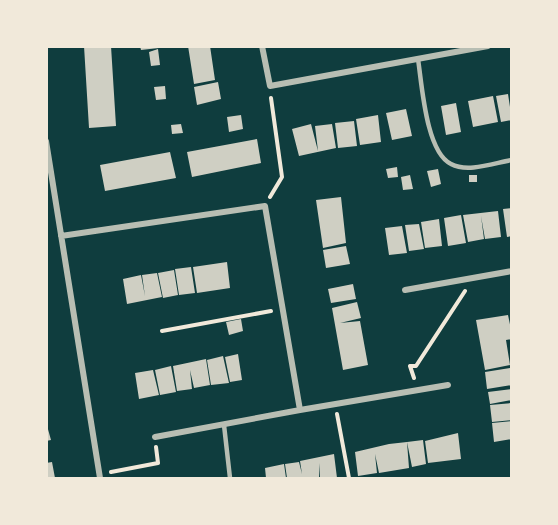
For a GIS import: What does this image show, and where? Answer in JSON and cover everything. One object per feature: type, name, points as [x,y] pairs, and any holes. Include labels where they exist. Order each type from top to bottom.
[{"type":"street","points":[[262,46],[270,86],[488,46]]},
{"type":"street","points":[[46,141],[100,478]]},
{"type":"street","points":[[61,236],[265,206],[300,410]]},
{"type":"street","points":[[405,290],[512,271]]},
{"type":"street","points":[[155,437],[448,385]]},
{"type":"lane","points":[[418,59],[430,130],[439,153],[451,164],[471,167],[512,160]]},
{"type":"lane","points":[[224,425],[230,478]]},
{"type":"path","points":[[265,206],[282,177],[270,86]]},
{"type":"path","points":[[417,391],[410,366],[416,366],[465,293],[465,279]]},
{"type":"path","points":[[162,331],[282,308]]},
{"type":"path","points":[[335,405],[349,478]]},
{"type":"path","points":[[111,472],[158,464],[155,437]]},
{"type":"building","points":[[84,46],[111,46],[116,126],[89,128]]},
{"type":"building","points":[[140,46],[159,46],[159,48],[141,50]]},
{"type":"building","points":[[188,46],[210,46],[215,80],[194,84]]},
{"type":"building","points":[[158,49],[160,65],[151,66],[149,52]]},
{"type":"building","points":[[218,82],[221,99],[197,105],[194,87]]},
{"type":"building","points":[[165,86],[166,99],[156,100],[154,87]]},
{"type":"building","points":[[508,94],[512,120],[501,122],[496,96]]},
{"type":"building","points":[[493,96],[498,122],[473,127],[468,101]]},
{"type":"building","points":[[456,103],[461,132],[446,135],[441,106]]},
{"type":"building","points":[[406,109],[412,136],[392,140],[386,113]]},
{"type":"building","points":[[241,115],[243,129],[229,132],[227,117]]},
{"type":"building","points":[[378,115],[381,142],[360,145],[356,119]]},
{"type":"building","points":[[354,121],[357,146],[338,148],[335,123]]},
{"type":"building","points":[[181,124],[183,133],[172,134],[171,125]]},
{"type":"building","points":[[311,124],[318,151],[315,126],[332,124],[336,148],[299,156],[292,129]]},
{"type":"building","points":[[257,139],[261,163],[192,177],[187,152]]},
{"type":"building","points":[[170,152],[176,178],[105,191],[100,165]]},
{"type":"building","points":[[397,167],[398,177],[388,178],[386,169]]},
{"type":"building","points":[[438,169],[441,184],[431,187],[427,171]]},
{"type":"building","points":[[410,175],[413,189],[403,190],[401,177]]},
{"type":"building","points":[[469,175],[477,175],[477,182],[469,182]]},
{"type":"building","points":[[341,197],[346,243],[323,248],[316,200]]},
{"type":"building","points":[[512,208],[512,236],[507,237],[503,209]]},
{"type":"building","points":[[498,211],[501,237],[485,239],[481,216],[484,239],[468,242],[463,215]]},
{"type":"building","points":[[461,215],[466,243],[448,246],[444,218]]},
{"type":"building","points":[[439,219],[442,246],[425,248],[421,222]]},
{"type":"building","points":[[419,224],[424,249],[409,251],[405,225]]},
{"type":"building","points":[[402,226],[407,253],[389,255],[385,228]]},
{"type":"building","points":[[346,246],[350,264],[326,268],[323,250]]},
{"type":"building","points":[[227,262],[230,288],[197,293],[193,267]]},
{"type":"building","points":[[191,267],[195,293],[179,295],[175,269]]},
{"type":"building","points":[[174,270],[178,295],[163,298],[158,273]]},
{"type":"building","points":[[157,273],[162,297],[127,304],[123,279],[141,275],[145,296],[142,275]]},
{"type":"building","points":[[353,284],[356,299],[331,303],[328,289]]},
{"type":"building","points":[[357,302],[361,318],[340,323],[360,321],[368,365],[343,370],[332,308]]},
{"type":"building","points":[[508,315],[512,334],[512,339],[506,340],[510,365],[485,370],[476,320]]},
{"type":"building","points":[[241,319],[243,331],[229,335],[226,322]]},
{"type":"building","points":[[238,354],[242,380],[230,382],[225,357]]},
{"type":"building","points":[[223,356],[229,383],[211,385],[207,360]]},
{"type":"building","points":[[206,359],[210,385],[194,388],[190,370],[192,389],[177,391],[173,366]]},
{"type":"building","points":[[171,366],[176,392],[160,395],[155,370]]},
{"type":"building","points":[[510,368],[512,385],[487,389],[485,372]]},
{"type":"building","points":[[153,370],[159,395],[139,399],[135,373]]},
{"type":"building","points":[[512,389],[512,400],[490,404],[488,392]]},
{"type":"building","points":[[512,403],[512,420],[492,422],[490,405]]},
{"type":"building","points":[[512,421],[512,439],[494,442],[492,423]]},
{"type":"building","points":[[46,422],[51,440],[46,441]]},
{"type":"building","points":[[458,433],[461,459],[428,463],[425,441]]},
{"type":"building","points":[[423,440],[426,464],[412,467],[407,442]]},
{"type":"building","points":[[407,442],[409,468],[379,473],[375,454],[377,473],[358,476],[355,452]]},
{"type":"building","points":[[334,454],[337,478],[320,478],[319,463],[319,478],[287,478],[285,464],[299,462],[302,474],[300,461]]},
{"type":"building","points":[[52,462],[55,478],[46,478],[46,463]]},
{"type":"building","points":[[284,464],[286,478],[266,478],[265,468]]}]
